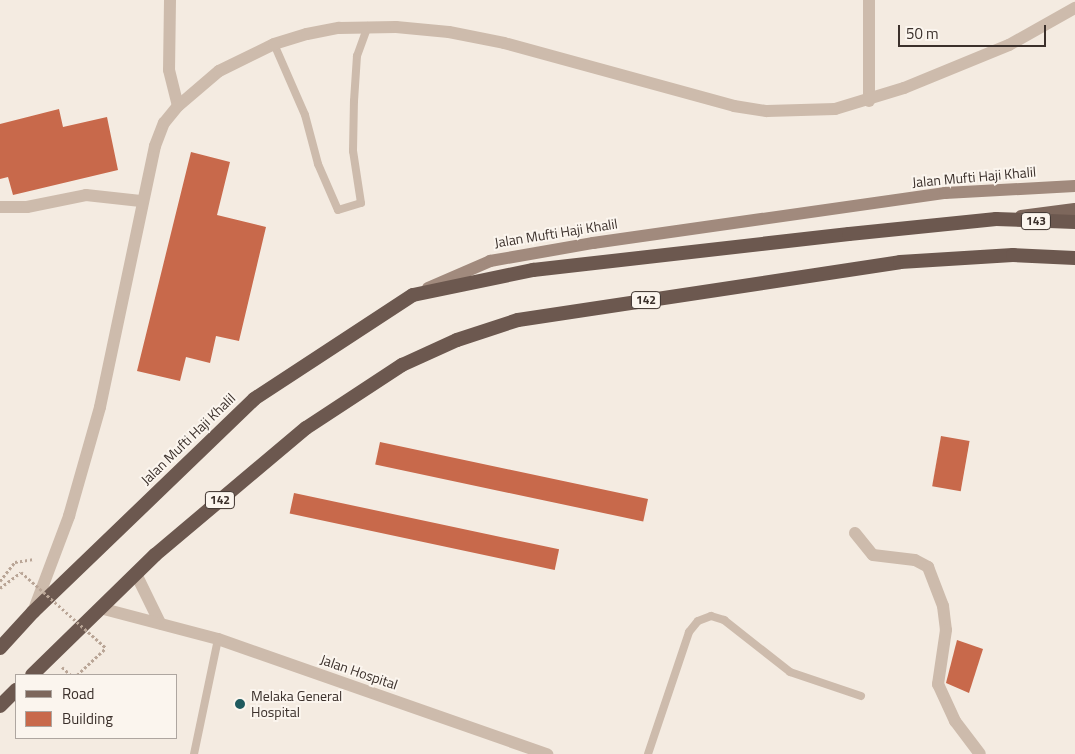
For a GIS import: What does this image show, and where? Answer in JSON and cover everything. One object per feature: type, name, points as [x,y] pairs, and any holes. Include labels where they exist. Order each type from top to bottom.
[{"type":"highway","points":[[412,295],[532,270],[996,219]]},
{"type":"highway","name":"143","points":[[996,219],[1075,222]]},
{"type":"highway","name":"142","points":[[33,674],[136,574],[306,428],[402,365],[457,340],[518,320],[900,262],[1013,255],[1075,258]]},
{"type":"highway","name":"Jalan Mufti Haji Khalil","points":[[0,648],[33,612],[254,399],[412,295]]},
{"type":"highway","points":[[0,706],[15,691]]},
{"type":"main road","name":"Jalan Mufti Haji Khalil","points":[[412,295],[490,260],[593,243],[944,193],[1075,186]]},
{"type":"main road","points":[[996,219],[1075,208]]},
{"type":"street","points":[[170,0],[169,70],[178,106]]},
{"type":"street","points":[[869,0],[869,101]]},
{"type":"street","points":[[33,612],[69,516],[100,407],[141,201],[155,146],[164,123],[178,106],[220,71],[274,44],[307,34],[368,26],[433,30],[504,43],[734,106],[768,111],[835,109],[869,101],[1009,45],[1075,8]]},
{"type":"street","points":[[0,207],[27,207],[86,195],[141,201]]},
{"type":"street","points":[[855,533],[873,555],[915,560],[928,567],[943,606],[946,630],[938,684],[955,721],[980,754]]},
{"type":"street","points":[[136,574],[160,623]]},
{"type":"street","name":"Jalan Hospital","points":[[100,608],[218,639],[547,754]]},
{"type":"lane","points":[[274,44],[305,115],[318,164],[338,210],[361,203],[353,151],[354,101],[357,56],[368,26]]},
{"type":"lane","points":[[648,754],[689,632],[698,621],[711,616],[724,620],[790,672],[861,696]]},
{"type":"lane","points":[[194,754],[218,639]]},
{"type":"path","points":[[0,581],[14,562],[53,557]]},
{"type":"path","points":[[0,588],[20,572],[106,648],[77,674]]},
{"type":"building","points":[[59,109],[63,127],[107,117],[118,170],[13,195],[8,177],[0,179],[0,124]]},
{"type":"building","points":[[191,152],[230,162],[217,215],[266,227],[239,341],[216,336],[210,363],[186,357],[180,381],[137,371]]},
{"type":"building","points":[[941,436],[970,441],[961,491],[932,486]]},
{"type":"building","points":[[380,442],[648,499],[643,521],[375,464]]},
{"type":"building","points":[[294,493],[559,549],[555,570],[290,514]]},
{"type":"building","points":[[957,640],[983,649],[969,693],[946,683]]},
{"type":"place","name":"Melaka General Hospital","points":[[240,704]]}]
